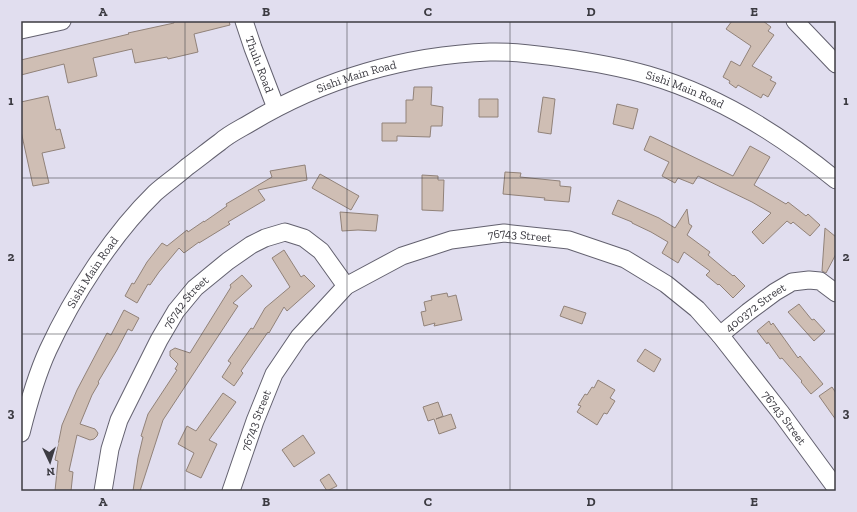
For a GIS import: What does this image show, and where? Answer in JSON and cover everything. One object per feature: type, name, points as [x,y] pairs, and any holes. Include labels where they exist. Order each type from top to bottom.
[{"type":"street","points":[[21,30],[62,21]]},
{"type":"street","name":"Thulu Road","points":[[244,21],[276,108]]},
{"type":"street","points":[[795,21],[836,64]]},
{"type":"street","name":"Sishi Main Road","points":[[21,433],[31,397],[47,351],[77,295],[120,233],[156,193],[221,140],[276,108],[332,82],[390,66],[444,56],[491,52],[529,54],[600,64],[649,76],[695,93],[742,115],[786,141],[836,180]]},
{"type":"street","name":"76742 Street","points":[[103,491],[110,449],[119,420],[158,340],[176,311],[195,288],[228,261],[251,245],[265,238],[285,232],[304,238],[321,251],[346,286]]},
{"type":"street","name":"76743 Street","points":[[231,491],[255,422],[274,374],[299,337],[346,286],[402,256],[451,240],[504,233],[569,240],[625,259],[666,284],[697,309],[720,335],[782,413],[836,488]]},
{"type":"street","name":"400372 Street","points":[[720,335],[775,292],[792,282],[810,280],[820,281],[836,293]]},
{"type":"building","points":[[174,21],[229,21],[230,25],[194,34],[198,52],[168,59],[167,57],[135,63],[132,49],[93,58],[97,76],[68,83],[64,64],[21,75],[21,60],[174,23]]},
{"type":"building","points":[[732,21],[763,21],[771,27],[768,31],[774,35],[752,66],[772,77],[770,80],[776,83],[768,97],[763,94],[761,98],[738,85],[736,88],[729,83],[730,81],[723,77],[731,61],[740,66],[751,46],[726,29]]},
{"type":"building","points":[[414,87],[432,87],[431,105],[443,107],[442,126],[431,126],[430,137],[397,136],[397,141],[382,141],[382,123],[406,123],[406,100],[413,100]]},
{"type":"building","points":[[48,96],[56,130],[60,129],[65,148],[42,153],[49,183],[33,186],[21,131],[21,102]]},
{"type":"building","points":[[543,97],[555,99],[551,134],[538,132]]},
{"type":"building","points":[[479,99],[498,99],[498,117],[479,117]]},
{"type":"building","points":[[617,104],[638,109],[633,129],[613,124]]},
{"type":"building","points":[[650,136],[733,176],[750,146],[770,157],[754,185],[786,204],[788,202],[806,216],[808,214],[820,225],[810,236],[793,222],[791,224],[787,221],[763,244],[752,232],[771,213],[752,202],[698,176],[693,184],[678,178],[675,183],[662,176],[669,162],[644,150]]},
{"type":"building","points":[[305,165],[307,180],[258,190],[265,200],[228,222],[230,224],[199,242],[184,253],[179,248],[150,285],[148,284],[137,303],[125,296],[132,283],[134,284],[147,262],[162,243],[167,246],[187,230],[188,232],[227,206],[226,204],[272,177],[270,171]]},
{"type":"building","points":[[505,172],[521,173],[520,177],[560,181],[560,186],[571,187],[569,202],[503,194]]},
{"type":"building","points":[[320,174],[359,196],[351,210],[312,188]]},
{"type":"building","points":[[422,175],[438,176],[438,180],[444,180],[443,211],[422,210]]},
{"type":"building","points":[[618,200],[659,218],[675,228],[687,209],[689,224],[692,226],[687,235],[710,252],[708,255],[733,276],[734,275],[745,286],[733,298],[719,284],[718,285],[706,275],[710,271],[684,252],[678,263],[662,253],[668,242],[632,222],[612,214]]},
{"type":"building","points":[[340,212],[378,215],[376,231],[342,231]]},
{"type":"building","points":[[825,228],[836,237],[836,254],[826,273],[822,271]]},
{"type":"building","points":[[284,250],[301,277],[304,275],[315,286],[287,311],[284,307],[269,333],[268,332],[241,371],[243,373],[234,386],[222,377],[231,363],[228,361],[251,328],[253,329],[265,308],[290,287],[272,258]]},
{"type":"building","points":[[242,275],[252,286],[233,303],[238,306],[163,420],[140,491],[133,491],[143,437],[141,436],[148,414],[177,370],[175,369],[178,364],[170,356],[170,351],[175,348],[190,353],[231,287],[230,285]]},
{"type":"building","points":[[447,293],[448,297],[456,295],[462,320],[434,326],[435,323],[424,326],[421,312],[426,311],[424,302],[432,300],[431,296]]},
{"type":"building","points":[[799,304],[812,320],[814,319],[825,331],[814,341],[788,312]]},
{"type":"building","points":[[564,306],[586,313],[582,324],[560,316]]},
{"type":"building","points":[[124,310],[139,318],[132,331],[128,329],[98,382],[99,383],[92,395],[80,424],[95,429],[98,433],[97,436],[90,440],[77,435],[69,471],[73,472],[71,491],[55,491],[58,461],[55,460],[62,425],[77,390],[107,333],[111,335]]},
{"type":"building","points":[[769,321],[771,325],[773,323],[798,358],[800,356],[823,384],[811,394],[801,382],[802,381],[782,358],[780,359],[768,342],[767,344],[757,331]]},
{"type":"building","points":[[645,349],[661,359],[654,372],[637,361]]},
{"type":"building","points":[[598,380],[615,390],[610,398],[615,401],[607,414],[604,413],[597,425],[577,412],[581,406],[578,405],[585,394],[587,395],[592,387],[594,388]]},
{"type":"building","points":[[832,387],[836,393],[836,420],[819,396]]},
{"type":"building","points":[[223,393],[236,402],[209,440],[217,444],[201,478],[186,471],[194,453],[178,444],[187,426],[196,431]]},
{"type":"building","points":[[438,402],[443,416],[436,419],[451,414],[456,428],[439,434],[434,419],[428,421],[423,407]]},
{"type":"building","points":[[303,435],[315,453],[294,467],[282,450]]},
{"type":"building","points":[[329,474],[337,486],[327,491],[320,480]]}]
